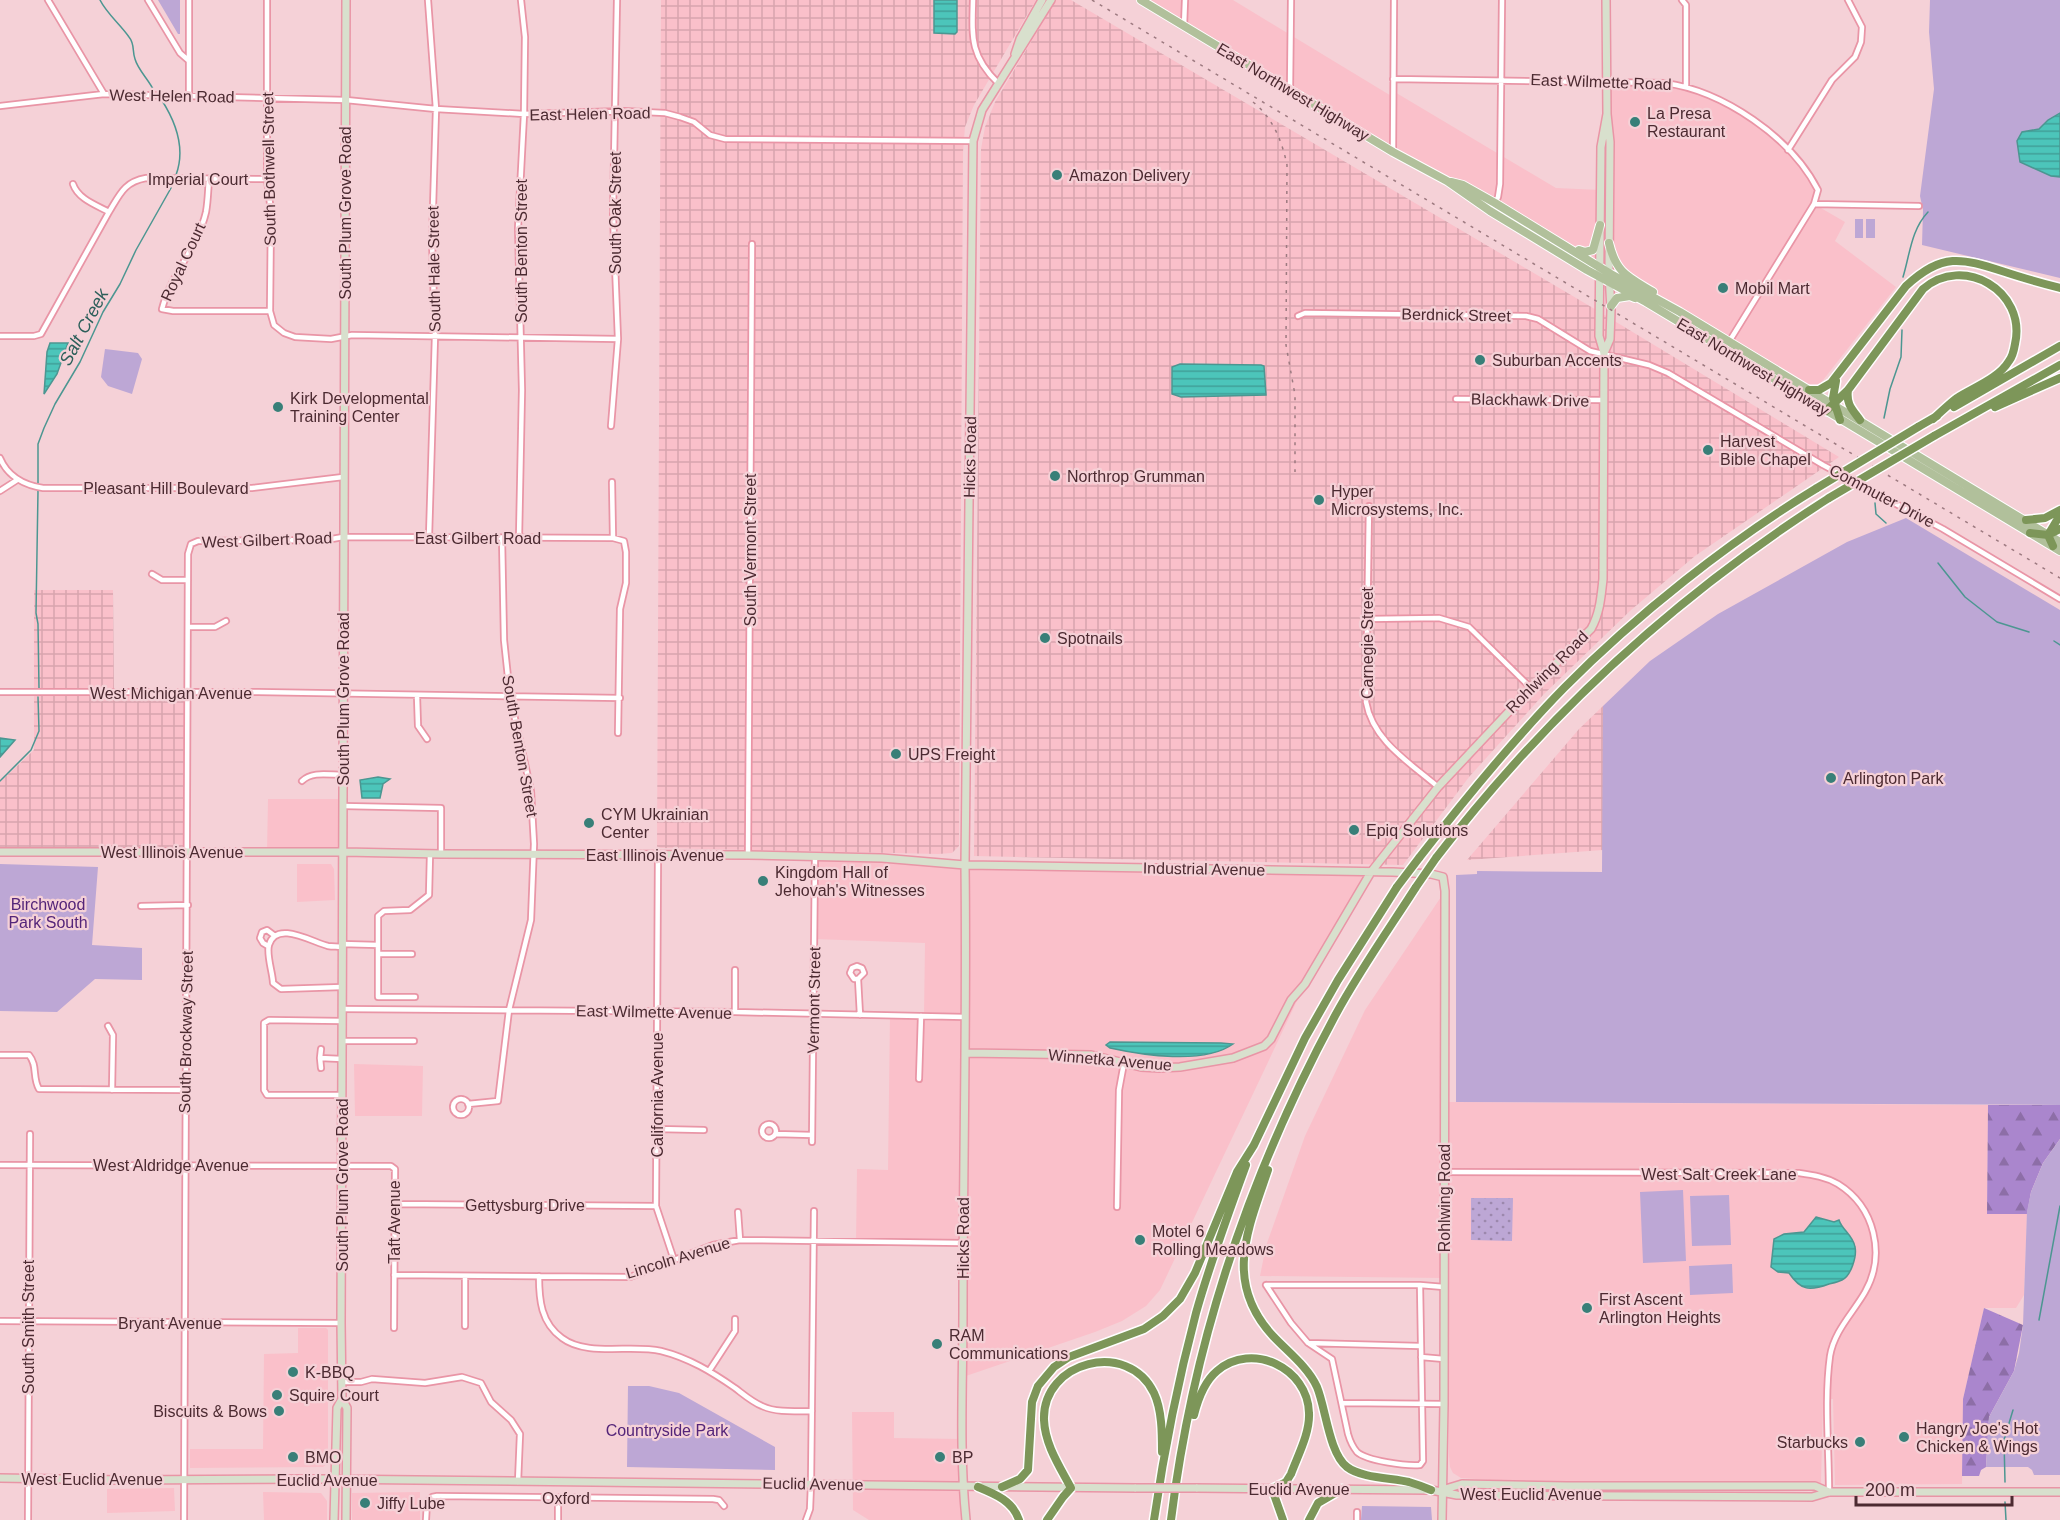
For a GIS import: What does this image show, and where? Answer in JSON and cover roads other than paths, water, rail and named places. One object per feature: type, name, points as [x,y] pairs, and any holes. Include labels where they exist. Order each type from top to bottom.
[{"type":"highway","points":[[1809,390],[1824,388],[1839,375],[1906,286],[1916,276],[1935,264],[1948,261],[1971,261],[2060,288]]},
{"type":"highway","points":[[1826,411],[1848,390],[1923,289],[1934,280],[1943,277],[1967,275],[1981,278],[2002,294],[2013,311],[2017,332],[2013,354],[2009,362],[1992,377],[1956,399],[1933,419]]},
{"type":"highway","points":[[1154,1520],[1162,1465],[1196,1315],[1217,1245],[1254,1145],[1305,1038],[1338,980],[1397,887],[1419,858],[1487,772],[1551,702],[1590,663],[1660,601],[1784,508],[1918,427],[2060,346]]},
{"type":"highway","points":[[1171,1520],[1179,1461],[1211,1319],[1240,1227],[1282,1121],[1351,988],[1436,858],[1517,761],[1574,700],[1662,619],[1758,545],[1829,498],[2060,365]]},
{"type":"highway","points":[[1839,375],[1833,391],[1834,405],[1840,420]]},
{"type":"highway","points":[[1951,427],[2060,378]]},
{"type":"highway","points":[[1848,390],[1848,402],[1860,420]]},
{"type":"highway","points":[[2048,535],[2060,513]]},
{"type":"highway","points":[[2026,520],[2045,518],[2060,513]]},
{"type":"highway","points":[[2030,533],[2048,535],[2060,530]]},
{"type":"highway","points":[[2048,535],[2058,546]]},
{"type":"highway","points":[[1282,1121],[1278,1144],[1246,1235],[1244,1274],[1251,1305],[1260,1321],[1312,1378],[1319,1393],[1336,1452],[1347,1467],[1359,1473],[1409,1482],[1431,1490]]},
{"type":"highway","points":[[1002,1487],[1020,1479],[1028,1470],[1032,1402],[1038,1386],[1054,1367],[1068,1357],[1144,1329],[1163,1316],[1180,1299],[1195,1273],[1237,1172],[1254,1145]]},
{"type":"highway","points":[[1179,1461],[1203,1390],[1216,1372],[1240,1360],[1255,1358],[1287,1369],[1298,1381],[1307,1399],[1309,1414],[1307,1431],[1292,1474],[1286,1482],[1272,1489],[1283,1520]]},
{"type":"highway","points":[[1047,1520],[1071,1488],[1047,1436],[1044,1422],[1045,1407],[1060,1379],[1071,1370],[1088,1363],[1106,1361],[1123,1365],[1139,1374],[1149,1384],[1160,1413],[1162,1465]]},
{"type":"highway","points":[[1176,1481],[1176,1520]]},
{"type":"highway","points":[[978,1487],[1007,1501],[1019,1520]]},
{"type":"highway","points":[[1310,1520],[1318,1503],[1342,1489]]},
{"type":"main road","name":"South Plum Grove Road","points":[[346,0],[341,1323],[342,1399],[347,1408],[346,1520]]},
{"type":"main road","name":"Hicks Road","points":[[1013,59],[1020,39],[1042,0]]},
{"type":"main road","name":"Hicks Road","points":[[966,1520],[962,1486],[963,1244],[973,141],[982,110],[1052,0]]},
{"type":"main road","name":"East Northwest Highway","points":[[1141,0],[1393,152],[1447,181],[1490,211],[1609,277],[1680,312],[2048,535]]},
{"type":"main road","points":[[1606,0],[1606,114]]},
{"type":"main road","name":"Rohlwing Road","points":[[1371,872],[1438,787],[1531,688],[1583,638],[1596,620],[1601,602],[1604,353],[1599,336],[1600,225],[1601,147],[1606,114]]},
{"type":"main road","name":"Rohlwing Road","points":[[1604,353],[1610,339],[1611,306],[1609,277],[1610,142],[1606,114]]},
{"type":"main road","name":"East Northwest Highway","points":[[1447,181],[1462,185],[1570,247],[1600,272]]},
{"type":"main road","points":[[1570,247],[1585,252],[1593,250],[1600,225]]},
{"type":"main road","points":[[1609,243],[1613,258],[1623,273],[1675,305],[1680,312]]},
{"type":"main road","name":"East Northwest Highway","points":[[1609,277],[1840,420],[2030,533],[2058,546]]},
{"type":"main road","points":[[1611,306],[1617,298],[1624,296],[1646,302]]},
{"type":"main road","name":"West Illinois Avenue","points":[[0,852],[344,852]]},
{"type":"main road","name":"East Illinois Avenue","points":[[344,852],[748,855],[882,858],[965,865]]},
{"type":"main road","name":"Industrial Avenue","points":[[965,865],[1371,872],[1431,874],[1443,877]]},
{"type":"main road","name":"Winnetka Avenue","points":[[965,1053],[1090,1055],[1160,1068],[1233,1058],[1264,1046],[1271,1039],[1291,1000],[1305,984],[1371,872]]},
{"type":"main road","name":"Rohlwing Road","points":[[1442,1520],[1445,1172],[1445,891],[1443,877]]},
{"type":"main road","name":"South Plum Grove Road","points":[[334,1520],[337,1408],[342,1399]]},
{"type":"main road","name":"West Euclid Avenue","points":[[0,1478],[183,1479]]},
{"type":"main road","name":"Euclid Avenue","points":[[183,1479],[1442,1490]]},
{"type":"main road","name":"West Euclid Avenue","points":[[1442,1490],[1462,1484],[1815,1486],[1829,1492]]},
{"type":"main road","name":"West Euclid Avenue","points":[[1442,1490],[1457,1495],[1812,1497],[1829,1492],[2060,1492]]},
{"type":"street","points":[[48,0],[104,94]]},
{"type":"street","points":[[148,0],[180,53],[189,61]]},
{"type":"street","points":[[189,0],[189,95]]},
{"type":"street","name":"South Bothwell Street","points":[[267,0],[267,179],[271,212],[270,311]]},
{"type":"street","name":"South Hale Street","points":[[428,0],[436,110],[432,240],[435,336],[429,537]]},
{"type":"street","name":"South Benton Street","points":[[519,538],[522,338],[518,228],[524,114],[525,37],[521,0]]},
{"type":"street","name":"South Oak Street","points":[[611,426],[618,339],[613,215],[617,0]]},
{"type":"street","points":[[973,0],[974,50],[983,66],[998,83]]},
{"type":"street","points":[[1184,26],[1185,0]]},
{"type":"street","points":[[1290,90],[1291,0]]},
{"type":"street","points":[[1393,152],[1394,0]]},
{"type":"street","points":[[1490,211],[1498,197],[1500,184],[1502,0]]},
{"type":"street","points":[[1682,0],[1686,5],[1686,86]]},
{"type":"street","points":[[1788,150],[1832,80],[1855,57],[1861,42],[1862,27],[1848,0]]},
{"type":"street","name":"East Wilmette Road","points":[[1394,79],[1606,81],[1686,86],[1709,94],[1749,117],[1788,150],[1812,178],[1818,190],[1814,204]]},
{"type":"street","name":"West Helen Road","points":[[0,106],[104,94],[346,100]]},
{"type":"street","name":"East Helen Road","points":[[346,100],[436,110],[524,114],[616,111],[665,113],[694,122],[710,135],[725,139],[973,141]]},
{"type":"street","name":"Imperial Court","points":[[0,336],[41,334],[109,212],[121,192],[132,181],[146,178],[267,179]]},
{"type":"street","name":"Royal Court","points":[[208,179],[206,212],[200,230],[165,295],[162,309],[270,311]]},
{"type":"street","points":[[73,184],[75,190],[87,200],[109,212]]},
{"type":"street","points":[[1724,350],[1814,204],[1919,206]]},
{"type":"street","name":"South Vermont Street","points":[[748,855],[752,244]]},
{"type":"street","points":[[270,311],[274,325],[295,338],[331,339],[344,335],[618,339]]},
{"type":"street","name":"Berdnick Street","points":[[1298,315],[1305,313],[1526,316],[1538,319],[1590,351],[1604,353]]},
{"type":"street","name":"Commuter Drive","points":[[1604,353],[1649,365],[1668,373],[1833,470],[1943,529],[2060,599]]},
{"type":"street","name":"Blackhawk Drive","points":[[1456,399],[1604,400]]},
{"type":"street","points":[[0,458],[3,465],[17,480],[0,491]]},
{"type":"street","name":"Pleasant Hill Boulevard","points":[[17,480],[43,488],[222,489],[265,487],[343,477]]},
{"type":"street","points":[[612,482],[613,538],[624,542],[627,552],[626,583],[620,609],[618,733]]},
{"type":"street","name":"Carnegie Street","points":[[1369,506],[1366,702],[1373,725],[1391,746],[1438,787]]},
{"type":"street","name":"East Gilbert Road","points":[[343,537],[613,538]]},
{"type":"street","name":"West Gilbert Road","points":[[191,544],[198,541],[326,540],[343,537]]},
{"type":"street","name":"South Benton Street","points":[[468,1104],[498,1101],[509,1010],[531,920],[534,854],[531,791],[510,696],[504,640],[502,538]]},
{"type":"street","name":"South Brockway Street","points":[[183,1520],[188,905],[188,554],[191,544]]},
{"type":"street","points":[[152,574],[162,580],[188,580]]},
{"type":"street","points":[[1367,619],[1439,618],[1469,627],[1531,688]]},
{"type":"street","points":[[188,627],[215,627],[226,621]]},
{"type":"street","name":"West Michigan Avenue","points":[[0,692],[188,692],[620,698]]},
{"type":"street","points":[[417,696],[418,726],[427,738]]},
{"type":"street","points":[[302,781],[307,776],[313,775],[343,775]]},
{"type":"street","points":[[343,806],[441,808],[441,854]]},
{"type":"street","points":[[415,997],[378,997],[379,914],[384,911],[408,911],[429,895],[430,854]]},
{"type":"street","name":"California Avenue","points":[[658,855],[656,1206],[674,1260]]},
{"type":"street","name":"Vermont Street","points":[[812,1142],[815,857]]},
{"type":"street","points":[[141,906],[188,905]]},
{"type":"street","points":[[268,946],[260,938],[262,932],[267,930],[275,936]]},
{"type":"street","points":[[342,987],[281,989],[277,987],[273,983],[268,946],[275,936],[283,933],[331,946],[378,945]]},
{"type":"street","points":[[378,954],[412,954]]},
{"type":"street","points":[[735,970],[735,1012]]},
{"type":"street","points":[[858,980],[860,1015]]},
{"type":"street","name":"East Wilmette Avenue","points":[[342,1009],[735,1012],[965,1017]]},
{"type":"street","points":[[919,1079],[921,1016]]},
{"type":"street","points":[[342,1021],[269,1020],[264,1023],[264,1090],[267,1095],[342,1095]]},
{"type":"street","points":[[108,1026],[113,1035],[112,1090]]},
{"type":"street","points":[[342,1041],[414,1041]]},
{"type":"street","points":[[321,1048],[321,1068]]},
{"type":"street","points":[[0,1055],[28,1055],[33,1061],[34,1079],[39,1089],[185,1090]]},
{"type":"street","points":[[321,1058],[342,1059]]},
{"type":"street","points":[[1117,1207],[1119,1089],[1124,1063]]},
{"type":"street","points":[[657,1129],[704,1130]]},
{"type":"street","name":"South Smith Street","points":[[28,1520],[30,1134]]},
{"type":"street","points":[[776,1134],[812,1135]]},
{"type":"street","name":"West Aldridge Avenue","points":[[0,1165],[342,1166]]},
{"type":"street","name":"Taft Avenue","points":[[342,1166],[391,1166],[395,1169],[394,1328]]},
{"type":"street","name":"West Salt Creek Lane","points":[[1445,1172],[1799,1173],[1827,1179],[1845,1190],[1866,1213],[1874,1230],[1876,1257],[1865,1292],[1842,1327],[1830,1354],[1829,1492]]},
{"type":"street","name":"Gettysburg Drive","points":[[395,1204],[656,1206]]},
{"type":"street","points":[[806,1520],[810,1509],[811,1484],[814,1211]]},
{"type":"street","points":[[738,1212],[740,1240]]},
{"type":"street","name":"Lincoln Avenue","points":[[394,1275],[630,1277],[713,1245],[740,1240],[963,1244]]},
{"type":"street","points":[[465,1276],[465,1326]]},
{"type":"street","points":[[539,1276],[539,1300],[547,1323],[562,1339],[584,1347],[660,1351],[709,1371],[761,1406],[780,1410],[812,1411]]},
{"type":"street","points":[[1420,1285],[1423,1461],[1420,1465],[1412,1466],[1359,1454],[1351,1444],[1332,1359],[1308,1343],[1291,1323],[1266,1285],[1420,1285],[1444,1287]]},
{"type":"street","points":[[709,1371],[735,1331],[735,1319]]},
{"type":"street","name":"Bryant Avenue","points":[[0,1321],[341,1323]]},
{"type":"street","points":[[1308,1343],[1420,1346]]},
{"type":"street","points":[[1421,1357],[1444,1359]]},
{"type":"street","points":[[341,1382],[361,1382],[372,1379],[425,1383],[462,1377],[481,1383],[491,1402],[511,1420],[520,1434],[518,1482]]},
{"type":"street","points":[[1341,1403],[1444,1404]]},
{"type":"street","name":"Oxford","points":[[426,1520],[427,1502],[437,1496],[713,1499],[719,1500],[724,1506]]},
{"type":"street","points":[[558,1499],[558,1520]]},
{"type":"street","points":[[1357,1512],[1357,1520]]},
{"type":"water","points":[[934,0],[957,0],[957,32],[955,34],[934,33]]},
{"type":"water","points":[[2060,113],[2060,177],[2051,176],[2020,162],[2017,141],[2022,132],[2039,129]]},
{"type":"water","points":[[50,343],[68,343],[57,374],[44,394],[47,352]]},
{"type":"water","points":[[1180,364],[1264,366],[1266,395],[1181,397],[1172,394],[1172,367]]},
{"type":"water","points":[[0,738],[15,740],[0,757]]},
{"type":"water","points":[[378,777],[390,779],[383,784],[380,798],[362,798],[360,780]]},
{"type":"water","points":[[1110,1042],[1233,1044],[1206,1054],[1173,1056],[1110,1048],[1106,1045]]},
{"type":"water","points":[[1816,1217],[1834,1222],[1839,1220],[1854,1243],[1855,1255],[1851,1270],[1845,1278],[1816,1288],[1806,1288],[1793,1279],[1789,1273],[1778,1272],[1771,1267],[1774,1239],[1784,1234],[1804,1232]]},
{"type":"waterway","name":"Salt Creek","points":[[100,0],[131,40],[136,63],[154,91]]},
{"type":"waterway","name":"Salt Creek","points":[[161,99],[175,126],[180,145],[176,175]]},
{"type":"waterway","name":"Salt Creek","points":[[38,483],[38,444],[44,428],[55,404],[80,362],[103,312],[171,188]]},
{"type":"waterway","points":[[1903,277],[1914,234],[1928,212]]},
{"type":"waterway","points":[[1884,418],[1890,389],[1901,357],[1902,330]]},
{"type":"waterway","name":"Salt Creek","points":[[38,491],[36,613],[39,688]]},
{"type":"waterway","points":[[1875,503],[1876,514],[1886,523]]},
{"type":"waterway","points":[[1938,563],[1965,597],[1997,622],[2029,632]]},
{"type":"waterway","points":[[2054,641],[2060,645]]},
{"type":"waterway","name":"Salt Creek","points":[[0,781],[31,750],[39,731],[38,697]]},
{"type":"waterway","points":[[2039,1320],[2060,1206]]},
{"type":"waterway","points":[[2005,1482],[2004,1440],[2013,1410]]},
{"type":"waterway","points":[[2005,1502],[2006,1520]]},
{"type":"railway","points":[[1092,0],[2060,578]]},
{"type":"railway","points":[[1253,102],[1276,130],[1287,165],[1286,345],[1295,395],[1295,472]]},
{"type":"place","name":"La Presa Restaurant","points":[[1635,122]]},
{"type":"place","name":"Amazon Delivery","points":[[1057,175]]},
{"type":"place","name":"Mobil Mart","points":[[1723,288]]},
{"type":"place","name":"Suburban Accents","points":[[1480,360]]},
{"type":"place","name":"Kirk Developmental Training Center","points":[[278,407]]},
{"type":"place","name":"Harvest Bible Chapel","points":[[1708,450]]},
{"type":"place","name":"Northrop Grumman","points":[[1055,476]]},
{"type":"place","name":"Hyper Microsystems, Inc.","points":[[1319,500]]},
{"type":"place","name":"Spotnails","points":[[1045,638]]},
{"type":"place","name":"UPS Freight","points":[[896,754]]},
{"type":"place","name":"Arlington Park","points":[[1831,778]]},
{"type":"place","name":"CYM Ukrainian Center","points":[[589,823]]},
{"type":"place","name":"Epiq Solutions","points":[[1354,830]]},
{"type":"place","name":"Kingdom Hall of Jehovah's Witnesses","points":[[763,881]]},
{"type":"place","name":"Motel 6 Rolling Meadows","points":[[1140,1240]]},
{"type":"place","name":"First Ascent Arlington Heights","points":[[1587,1308]]},
{"type":"place","name":"RAM Communications","points":[[937,1344]]},
{"type":"place","name":"K-BBQ","points":[[293,1372]]},
{"type":"place","name":"Squire Court","points":[[277,1395]]},
{"type":"place","name":"Biscuits & Bows","points":[[279,1411]]},
{"type":"place","name":"Hangry Joe's Hot Chicken & Wings","points":[[1904,1437]]},
{"type":"place","name":"Starbucks","points":[[1860,1442]]},
{"type":"place","name":"BMO","points":[[293,1457]]},
{"type":"place","name":"BP","points":[[940,1457]]},
{"type":"place","name":"Jiffy Lube","points":[[365,1503]]},
{"type":"park label","name":"Birchwood Park South","points":[[48,913]]},
{"type":"park label","name":"Countryside Park","points":[[667,1430]]}]
